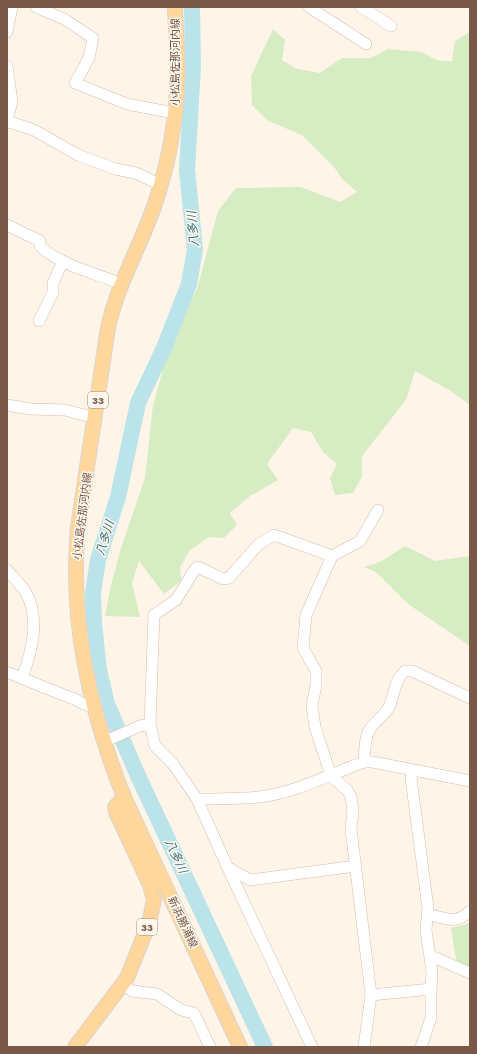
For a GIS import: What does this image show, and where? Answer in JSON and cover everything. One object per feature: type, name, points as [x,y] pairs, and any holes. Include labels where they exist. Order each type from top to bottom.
[{"type":"main road","name":"小松島佐那河内線","points":[[124,797],[92,706],[84,665],[76,583],[75,555],[108,328],[113,303],[141,243],[161,185],[171,142],[177,92],[175,7]]},
{"type":"main road","name":"33","points":[[75,1047],[123,983],[149,923],[154,900],[150,885],[116,812],[116,807],[124,797]]},
{"type":"main road","name":"新浜勝浦線","points":[[124,797],[240,1047]]},
{"type":"street","points":[[7,32],[12,7]]},
{"type":"street","points":[[36,7],[64,19],[93,38],[89,58],[75,83],[127,104],[174,113]]},
{"type":"street","points":[[309,7],[366,44]]},
{"type":"street","points":[[361,7],[391,26]]},
{"type":"street","points":[[7,66],[12,102],[7,119]]},
{"type":"street","points":[[7,123],[13,123],[34,130],[78,155],[115,169],[136,173],[161,185]]},
{"type":"street","points":[[7,225],[40,241],[40,246],[46,252],[63,261],[122,284]]},
{"type":"street","points":[[39,321],[53,292],[53,283],[63,261]]},
{"type":"street","points":[[7,405],[31,409],[65,410],[95,418]]},
{"type":"street","points":[[364,1047],[371,995],[351,829],[353,812],[351,798],[347,790],[331,776],[315,728],[312,714],[316,685],[316,671],[303,648],[306,615],[332,556],[360,541],[378,510]]},
{"type":"street","points":[[312,1047],[197,799],[173,764],[155,746],[145,725],[154,615],[176,600],[195,569],[198,567],[223,579],[229,578],[258,545],[274,534],[332,556]]},
{"type":"street","points":[[7,570],[25,591],[32,611],[33,638],[30,656],[22,678]]},
{"type":"street","points":[[364,762],[366,736],[390,705],[395,684],[405,672],[412,671],[470,698]]},
{"type":"street","points":[[7,672],[53,692],[74,699],[86,706],[92,706]]},
{"type":"street","points":[[105,741],[145,725]]},
{"type":"street","points":[[197,799],[260,797],[331,776],[364,762],[373,762],[412,771],[470,781]]},
{"type":"street","points":[[412,771],[410,778],[428,914],[426,930],[431,956],[431,1018],[421,1047]]},
{"type":"street","points":[[227,866],[250,880],[356,866]]},
{"type":"street","points":[[428,914],[454,921],[464,917],[470,911]]},
{"type":"street","points":[[431,956],[470,973]]},
{"type":"street","points":[[123,983],[132,991],[157,994],[181,1010],[194,1013],[210,1047]]},
{"type":"street","points":[[371,995],[431,989]]},
{"type":"green space","points":[[273,29],[285,40],[282,60],[297,69],[320,73],[342,58],[371,58],[388,49],[421,52],[439,61],[452,61],[455,41],[470,32],[470,405],[449,390],[415,371],[406,400],[362,456],[362,477],[353,493],[335,495],[330,478],[337,464],[323,452],[311,432],[293,428],[267,464],[278,480],[250,496],[230,513],[237,525],[224,538],[209,537],[189,551],[180,568],[181,581],[164,594],[139,561],[132,583],[140,617],[105,616],[111,585],[121,548],[145,478],[153,405],[172,336],[197,289],[218,211],[236,188],[301,187],[340,202],[357,192],[342,179],[334,167],[302,135],[268,121],[252,105],[251,76]]},
{"type":"green space","points":[[405,546],[435,561],[470,556],[470,646],[408,604],[376,572],[364,567],[380,562]]},
{"type":"green space","points":[[470,923],[470,967],[457,965],[451,928]]},
{"type":"waterway","name":"八多川","points":[[192,7],[193,66],[187,170],[195,250],[189,284],[164,348],[138,403],[118,497],[98,560],[93,593],[94,623],[99,670],[107,704],[139,778],[265,1047]]}]
